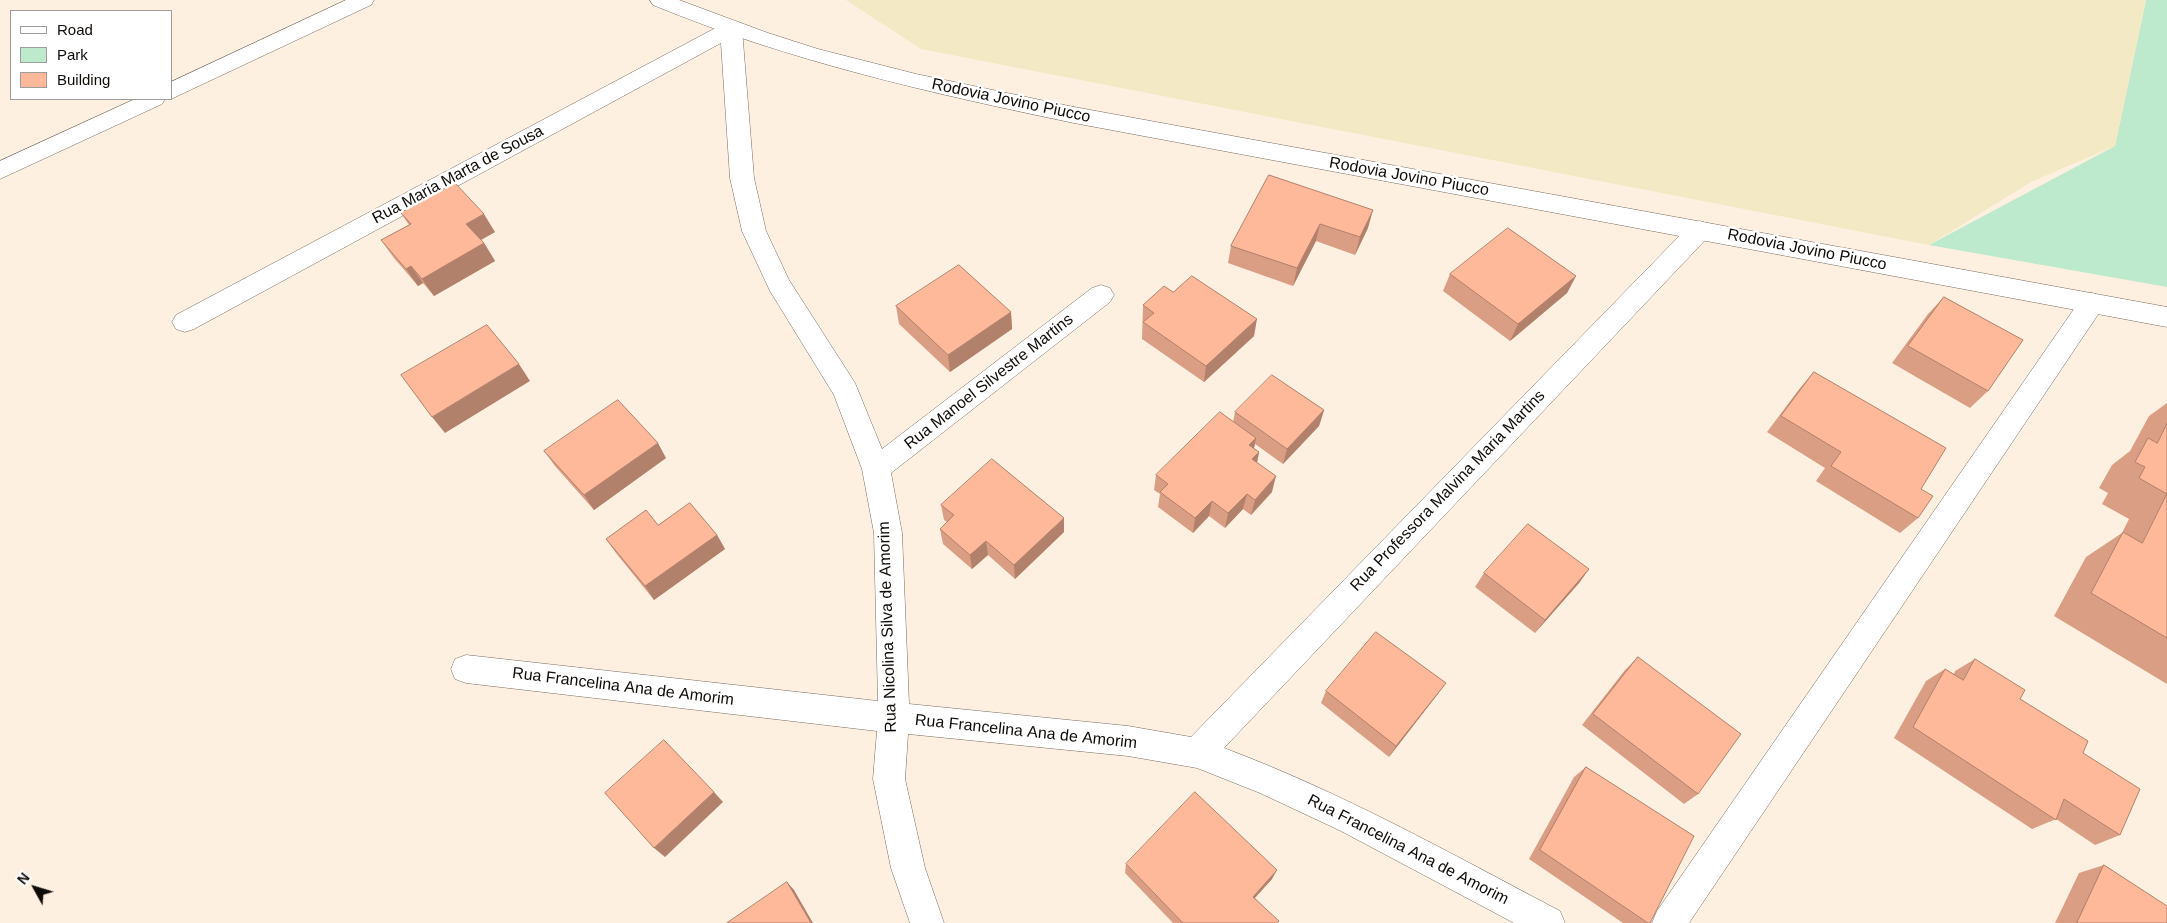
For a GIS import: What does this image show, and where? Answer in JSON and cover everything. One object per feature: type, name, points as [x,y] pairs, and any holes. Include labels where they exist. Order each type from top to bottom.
[{"type":"street","points":[[172,90],[364,0]]},
{"type":"street","name":"Rodovia Jovino Piucco","points":[[660,0],[731,29],[898,77],[1065,113],[2167,317]]},
{"type":"street","name":"Rua Maria Marta de Sousa","points":[[185,322],[731,29]]},
{"type":"street","name":"Rua Nicolina Silva de Amorim","points":[[731,29],[742,178],[754,231],[779,284],[846,391],[876,469],[888,533],[894,718],[889,779],[908,868],[927,923]]},
{"type":"street","points":[[0,171],[152,100]]},
{"type":"street","name":"Rua Professora Malvina Maria Martins","points":[[1197,753],[1700,230]]},
{"type":"street","name":"Rua Manoel Silvestre Martins","points":[[876,469],[1102,295]]},
{"type":"street","points":[[1669,923],[2092,303]]},
{"type":"street","name":"Rua Francelina Ana de Amorim","points":[[466,669],[894,718],[1128,741],[1197,753],[1268,780],[1353,819],[1548,923]]},
{"type":"green space","points":[[2146,0],[2167,0],[2167,287],[1929,245],[2115,146]]},
{"type":"sand","points":[[846,0],[2146,0],[2115,146],[2031,182],[1929,245],[921,49]]},
{"type":"building","points":[[1269,175],[1373,210],[1360,237],[1320,224],[1297,268],[1231,246]]},
{"type":"building","points":[[455,183],[484,214],[466,224],[484,243],[422,279],[411,266],[406,269],[381,240],[411,224],[401,213]]},
{"type":"building","points":[[1508,228],[1576,276],[1518,324],[1450,274]]},
{"type":"building","points":[[959,265],[1011,312],[948,355],[896,306]]},
{"type":"building","points":[[1192,276],[1257,319],[1206,366],[1143,322],[1154,313],[1143,305],[1164,286],[1173,292]]},
{"type":"building","points":[[1944,297],[2023,340],[1988,391],[1908,346]]},
{"type":"building","points":[[487,325],[519,364],[432,417],[401,375]]},
{"type":"building","points":[[1814,372],[1946,448],[1921,489],[1933,496],[1918,518],[1831,466],[1841,452],[1781,416]]},
{"type":"building","points":[[1272,375],[1324,410],[1287,449],[1235,412]]},
{"type":"building","points":[[618,400],[658,443],[584,495],[544,451]]},
{"type":"building","points":[[1220,412],[1256,438],[1249,445],[1259,452],[1252,459],[1276,476],[1255,500],[1247,494],[1228,513],[1212,501],[1195,518],[1160,492],[1168,484],[1156,475]]},
{"type":"building","points":[[2167,424],[2167,494],[2139,478],[2145,467],[2135,462],[2148,438],[2157,443]]},
{"type":"building","points":[[992,459],[1064,518],[1014,565],[986,541],[970,555],[940,529],[954,515],[941,505]]},
{"type":"building","points":[[2167,494],[2167,638],[2091,593],[2123,532],[2142,543]]},
{"type":"building","points":[[690,503],[717,535],[645,586],[606,539],[646,510],[658,525]]},
{"type":"building","points":[[1528,524],[1589,569],[1545,620],[1484,573]]},
{"type":"building","points":[[1376,632],[1446,683],[1396,746],[1326,691]]},
{"type":"building","points":[[1638,657],[1741,734],[1698,794],[1593,714]]},
{"type":"building","points":[[1975,659],[2025,690],[2020,699],[2088,741],[2083,753],[2140,789],[2120,835],[2064,799],[2056,820],[1913,727],[1945,669],[1963,680]]},
{"type":"building","points":[[664,740],[714,792],[654,848],[605,793]]},
{"type":"building","points":[[1586,767],[1694,836],[1650,923],[1540,850]]},
{"type":"building","points":[[1195,792],[1277,870],[1253,897],[1279,921],[1277,923],[1183,923],[1126,864]]},
{"type":"building","points":[[2104,865],[2167,906],[2167,923],[2077,923]]},
{"type":"building","points":[[787,882],[811,923],[727,923]]}]
